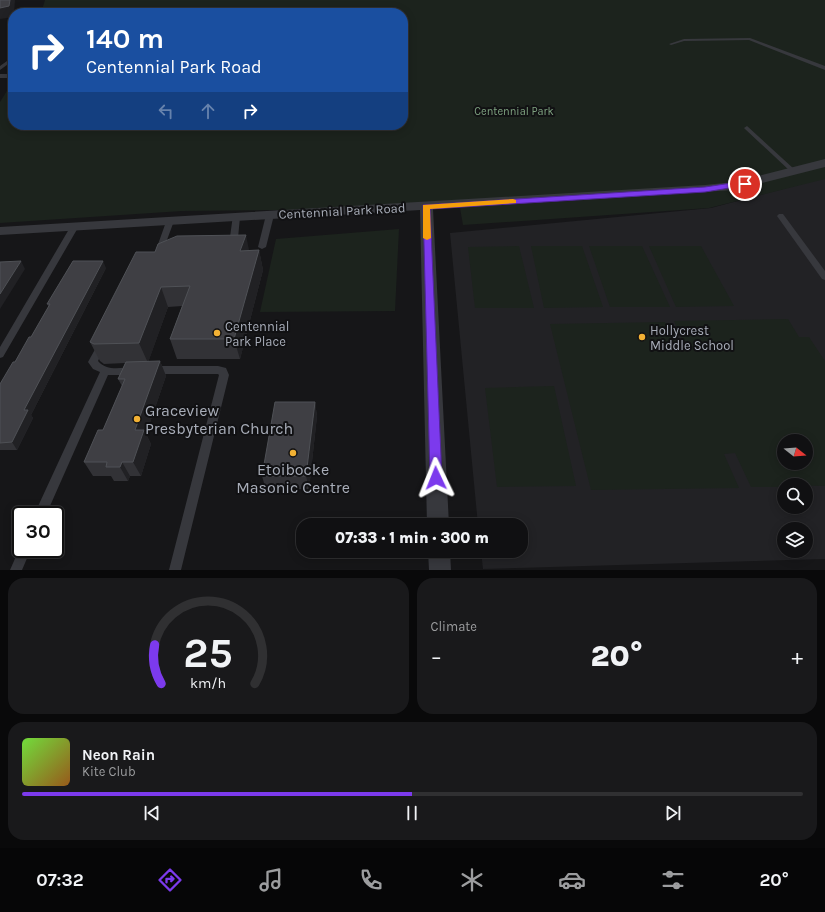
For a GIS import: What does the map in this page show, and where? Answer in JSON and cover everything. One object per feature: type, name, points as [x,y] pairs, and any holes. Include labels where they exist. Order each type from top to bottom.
[{"type":"street","name":"Centennial Park Road","points":[[0,231],[705,190],[734,186],[792,170],[825,163]]},
{"type":"street","points":[[426,207],[438,518]]},
{"type":"street","points":[[439,558],[440,570]]},
{"type":"lane","points":[[671,44],[676,41],[684,40],[750,39],[825,68]]},
{"type":"lane","points":[[747,128],[792,170]]},
{"type":"lane","points":[[262,246],[270,215]]},
{"type":"lane","points":[[781,216],[825,277]]},
{"type":"lane","points":[[222,245],[234,238],[236,217]]},
{"type":"lane","points":[[160,252],[170,221]]},
{"type":"lane","points":[[0,355],[75,226]]},
{"type":"lane","points":[[106,334],[93,362],[95,366],[105,371],[223,371],[224,375],[175,570]]},
{"type":"lane","points":[[44,506],[105,371]]},
{"type":"lane","points":[[16,570],[21,558]]},
{"type":"shaded area","name":"Hollycrest Middle School","points":[[825,178],[825,559],[483,569],[482,558],[528,558],[528,518],[477,518],[450,233],[711,208]]},
{"type":"green space","name":"Centennial Park","points":[[45,0],[825,0],[825,179],[709,208],[463,225],[460,208],[182,211],[0,223],[0,102],[8,89],[8,130],[408,130],[408,8],[43,8]]},
{"type":"green space","points":[[399,229],[395,311],[260,312],[276,239]]},
{"type":"green space","points":[[519,246],[534,308],[475,308],[468,247]]},
{"type":"green space","points":[[531,246],[582,246],[603,307],[544,308]]},
{"type":"green space","points":[[589,246],[642,246],[670,307],[610,307]]},
{"type":"green space","points":[[649,246],[701,246],[734,306],[676,307]]},
{"type":"green space","points":[[788,319],[799,337],[809,337],[825,361],[825,486],[813,486],[813,478],[777,478],[777,487],[751,487],[735,453],[724,454],[739,488],[591,490],[550,324],[665,322],[673,339],[682,339],[674,321]]},
{"type":"green space","points":[[554,386],[576,486],[497,487],[485,388]]},
{"type":"building","points":[[0,0],[10,0],[9,6],[0,8]]},
{"type":"building","name":"Centennial Park Place","points":[[246,235],[240,251],[259,250],[234,339],[170,339],[190,286],[161,287],[139,343],[94,344],[90,342],[136,252],[155,252],[158,244],[177,236]]},
{"type":"building","points":[[21,261],[0,294],[0,262]]},
{"type":"building","points":[[73,261],[103,261],[24,410],[28,410],[12,442],[0,443],[0,384],[13,362],[15,362],[29,337],[31,337],[50,304],[47,304]]},
{"type":"building","points":[[160,361],[135,430],[144,430],[133,462],[122,462],[120,467],[106,467],[107,462],[84,462],[98,430],[103,430],[125,379],[118,379],[126,362]]},
{"type":"building","name":"Etoibocke Masonic Centre","points":[[275,402],[315,402],[306,476],[262,476]]},
{"type":"slow traffic","points":[[427,238],[426,207],[513,202]]},
{"type":"place","name":"Centennial Park Place","points":[[217,333]]},
{"type":"place","name":"Hollycrest Middle School","points":[[642,337]]},
{"type":"place","name":"Graceview Presbyterian Church","points":[[137,419]]},
{"type":"place","name":"Etoibocke Masonic Centre","points":[[293,453]]},
{"type":"route","points":[[436,478],[426,207],[705,190],[745,184]]}]
